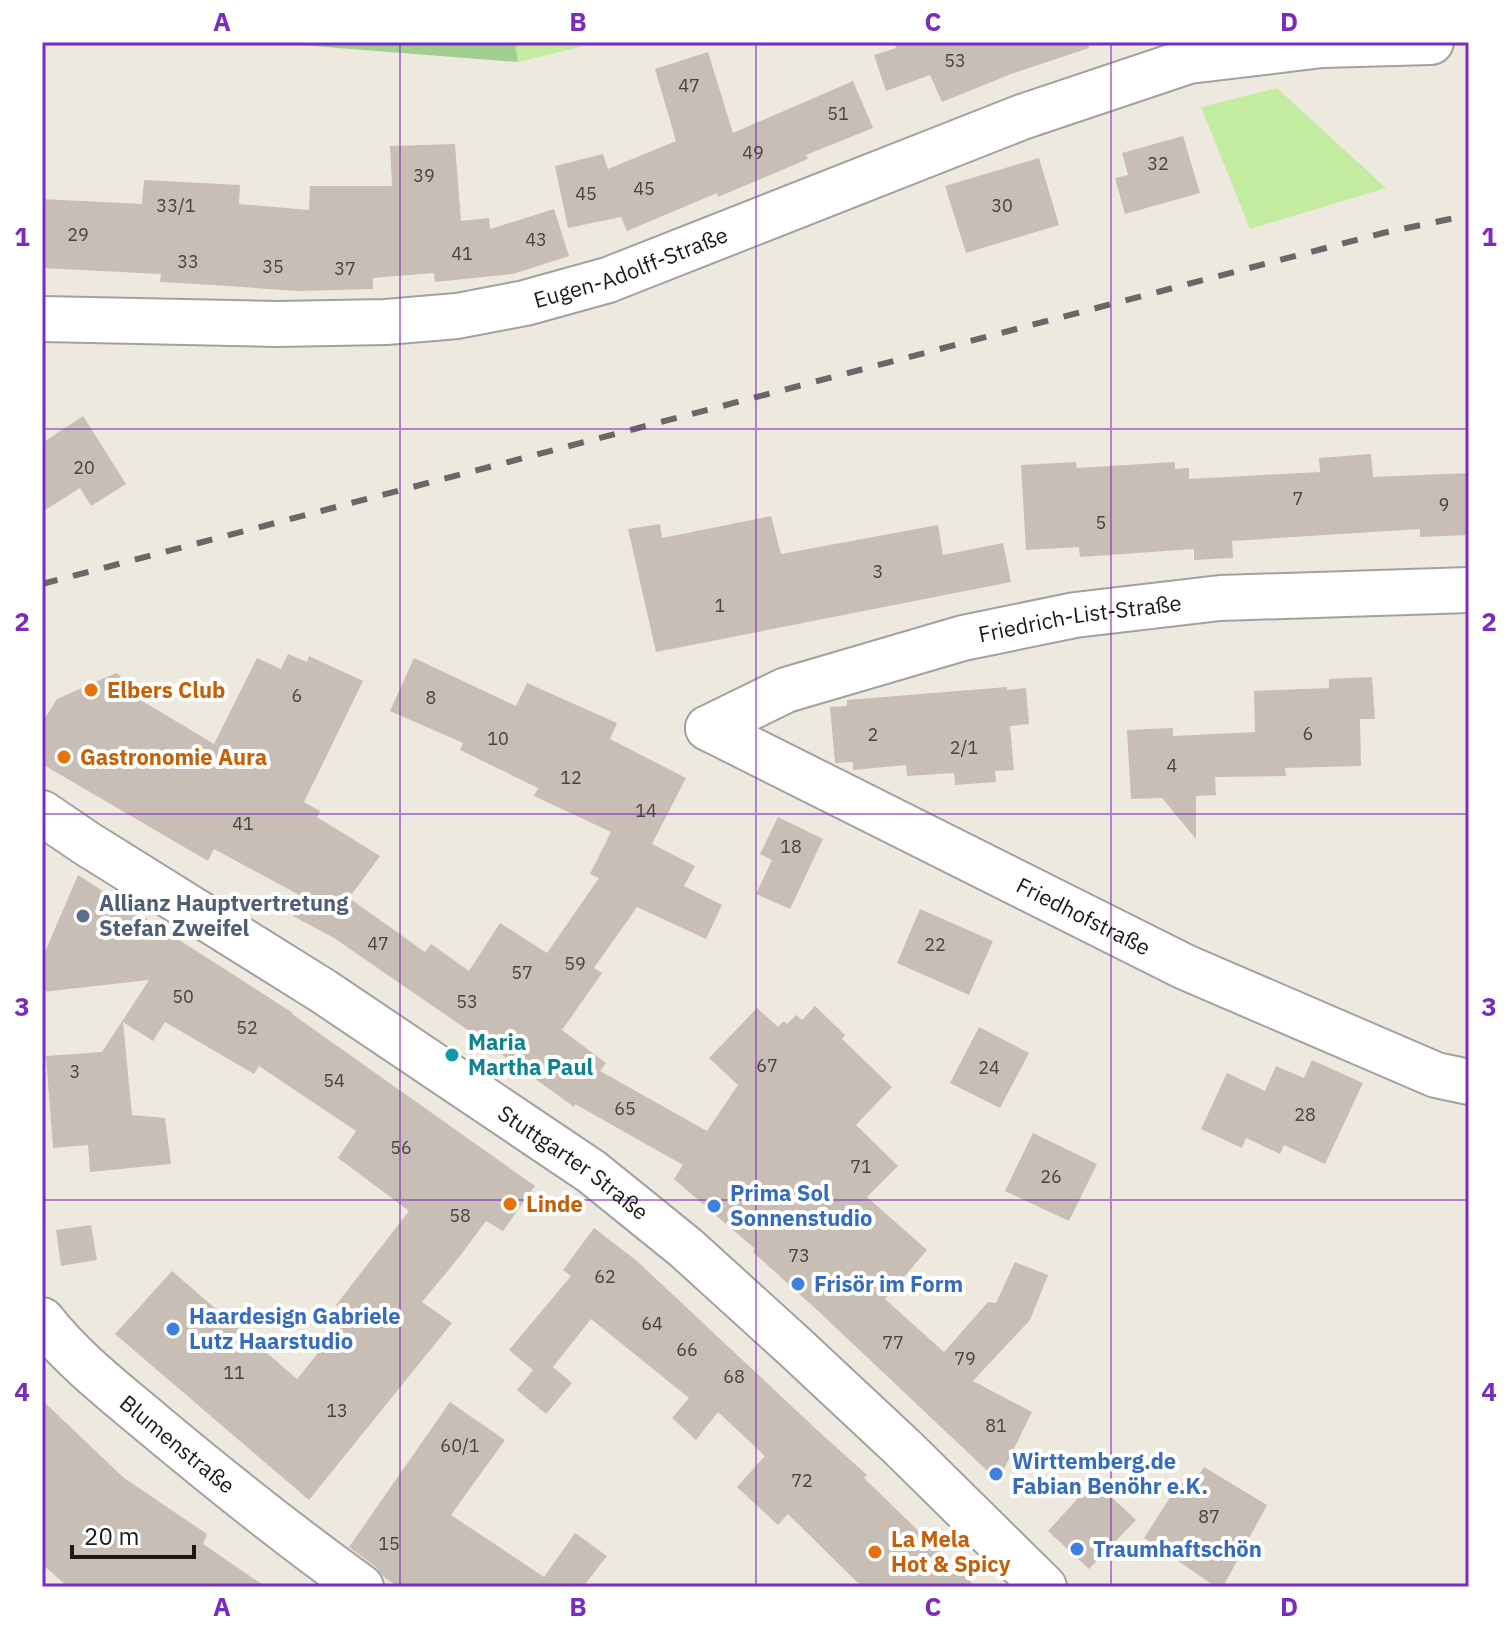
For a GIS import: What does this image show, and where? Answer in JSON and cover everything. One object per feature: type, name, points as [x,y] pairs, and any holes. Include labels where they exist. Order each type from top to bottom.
[{"type":"street","name":"Eugen-Adolff-Straße","points":[[42,319],[277,324],[386,322],[457,316],[525,303],[623,274],[1022,117],[1204,51],[1431,42]]},
{"type":"street","name":"Friedrich-List-Straße","points":[[708,728],[786,690],[963,638],[1075,615],[1220,598],[1469,590]]},
{"type":"street","name":"Friedhofstraße","points":[[708,728],[1185,967],[1436,1075],[1469,1082]]},
{"type":"street","name":"Stuttgarter Straße","points":[[42,813],[323,991],[592,1172],[686,1248],[750,1306],[903,1448],[1044,1587]]},
{"type":"street","points":[[42,851],[86,843]]},
{"type":"street","name":"Blumenstraße","points":[[42,1320],[53,1335],[156,1427],[361,1587]]},
{"type":"green space","points":[[262,42],[515,42],[518,62]]},
{"type":"green space","points":[[515,42],[601,42],[518,62]]},
{"type":"green space","points":[[1277,88],[1386,188],[1250,229],[1201,107]]},
{"type":"building","points":[[894,42],[1088,42],[1089,48],[1011,74],[942,102],[930,75],[886,91],[874,55],[896,48]]},
{"type":"building","points":[[708,52],[733,133],[853,81],[873,128],[806,155],[808,159],[718,197],[717,193],[627,231],[621,217],[568,228],[555,166],[603,154],[608,169],[676,141],[655,69]]},
{"type":"building","points":[[1183,136],[1200,193],[1125,214],[1115,178],[1128,175],[1122,153]]},
{"type":"building","points":[[455,144],[461,221],[489,218],[490,229],[554,209],[569,256],[513,274],[435,282],[434,273],[373,278],[373,289],[298,291],[160,282],[161,274],[42,268],[42,199],[142,204],[144,180],[240,185],[239,204],[309,210],[310,186],[392,186],[390,146]]},
{"type":"building","points":[[1039,158],[1059,225],[966,253],[945,186]]},
{"type":"building","points":[[83,416],[126,484],[91,506],[80,488],[42,512],[42,443]]},
{"type":"building","points":[[1371,454],[1373,477],[1469,473],[1469,535],[1420,537],[1420,529],[1232,541],[1233,558],[1194,560],[1194,549],[1080,557],[1079,547],[1026,550],[1021,465],[1076,462],[1077,468],[1175,462],[1175,469],[1189,468],[1189,479],[1320,472],[1319,458]]},
{"type":"building","points":[[771,516],[781,554],[938,525],[943,555],[1003,543],[1011,582],[656,652],[628,529],[660,524],[662,538]]},
{"type":"building","points":[[288,654],[307,662],[309,656],[363,681],[304,802],[320,811],[317,817],[380,856],[349,898],[425,952],[431,944],[469,971],[500,923],[547,953],[599,878],[590,874],[611,832],[534,796],[538,788],[460,750],[463,743],[390,711],[414,658],[516,706],[527,683],[617,723],[610,739],[686,778],[652,844],[695,866],[684,886],[722,905],[706,939],[637,907],[594,968],[602,973],[562,1030],[606,1063],[600,1071],[707,1131],[738,1085],[709,1058],[757,1008],[778,1027],[784,1021],[787,1024],[796,1015],[802,1020],[815,1006],[845,1035],[842,1039],[892,1087],[856,1125],[898,1166],[867,1197],[927,1250],[885,1299],[944,1352],[988,1302],[996,1303],[1015,1262],[1048,1275],[1030,1320],[973,1381],[1032,1412],[998,1481],[753,1252],[755,1249],[674,1179],[683,1165],[575,1104],[574,1107],[334,938],[293,916],[303,897],[214,849],[208,861],[42,764],[42,723],[57,699],[116,673],[143,692],[139,699],[214,744],[257,658],[281,669]]},
{"type":"building","points":[[1372,677],[1375,719],[1360,719],[1361,766],[1285,768],[1286,776],[1215,777],[1216,795],[1196,796],[1196,839],[1162,798],[1131,799],[1127,730],[1173,728],[1173,736],[1255,732],[1254,691],[1329,688],[1329,679]]},
{"type":"building","points":[[1007,687],[1007,690],[1026,688],[1029,724],[1010,726],[1014,770],[995,771],[996,782],[955,785],[954,773],[907,776],[906,765],[853,770],[853,762],[835,763],[830,707],[847,706],[847,700]]},
{"type":"building","points":[[778,817],[823,839],[790,909],[756,894],[772,860],[760,854]]},
{"type":"building","points":[[78,875],[293,1013],[535,1186],[503,1231],[486,1221],[422,1302],[452,1323],[309,1500],[115,1334],[172,1271],[297,1379],[349,1315],[336,1305],[409,1211],[338,1158],[356,1131],[259,1066],[254,1074],[165,1022],[153,1041],[123,1022],[132,1115],[165,1118],[171,1164],[90,1172],[88,1145],[53,1148],[46,1056],[102,1052],[149,980],[42,992],[42,959]]},
{"type":"building","points":[[920,909],[993,941],[969,995],[897,963]]},
{"type":"building","points":[[979,1027],[1029,1053],[1000,1108],[950,1083]]},
{"type":"building","points":[[1312,1060],[1363,1083],[1325,1164],[1284,1145],[1280,1154],[1246,1138],[1242,1148],[1201,1129],[1227,1073],[1265,1091],[1276,1066],[1304,1078]]},
{"type":"building","points":[[1033,1133],[1097,1164],[1069,1221],[1005,1191]]},
{"type":"building","points":[[91,1225],[97,1260],[61,1266],[56,1230]]},
{"type":"building","points":[[594,1228],[637,1261],[867,1475],[864,1478],[976,1587],[862,1587],[788,1514],[778,1525],[737,1487],[765,1456],[718,1412],[696,1440],[672,1418],[689,1398],[591,1319],[553,1367],[572,1383],[546,1414],[517,1390],[533,1370],[509,1350],[571,1276],[563,1270]]},
{"type":"building","points":[[42,1400],[124,1478],[207,1534],[203,1544],[266,1587],[68,1587],[42,1564]]},
{"type":"building","points":[[450,1402],[505,1440],[451,1515],[544,1577],[575,1533],[607,1556],[583,1587],[398,1587],[349,1547]]},
{"type":"building","points":[[1204,1467],[1267,1505],[1223,1587],[1216,1587],[1144,1538],[1180,1482],[1190,1488]]},
{"type":"building","points":[[1092,1483],[1136,1520],[1089,1569],[1048,1531]]},
{"type":"railway","points":[[42,584],[1383,233],[1469,215]]},
{"type":"place","name":"Elbers Club","points":[[91,690]]},
{"type":"place","name":"Gastronomie Aura","points":[[64,757]]},
{"type":"place","name":"Allianz Hauptvertretung Stefan Zweifel","points":[[83,916]]},
{"type":"place","name":"Maria Martha Paul","points":[[452,1055]]},
{"type":"place","name":"Linde","points":[[510,1204]]},
{"type":"place","name":"Prima Sol Sonnenstudio","points":[[714,1206]]},
{"type":"place","name":"Frisör im Form","points":[[798,1284]]},
{"type":"place","name":"Haardesign Gabriele Lutz Haarstudio","points":[[173,1329]]},
{"type":"place","name":"Wirttemberg.de Fabian Benöhr e.K.","points":[[996,1474]]},
{"type":"place","name":"Traumhaftschön","points":[[1077,1549]]},
{"type":"place","name":"La Mela Hot & Spicy","points":[[875,1552]]}]
